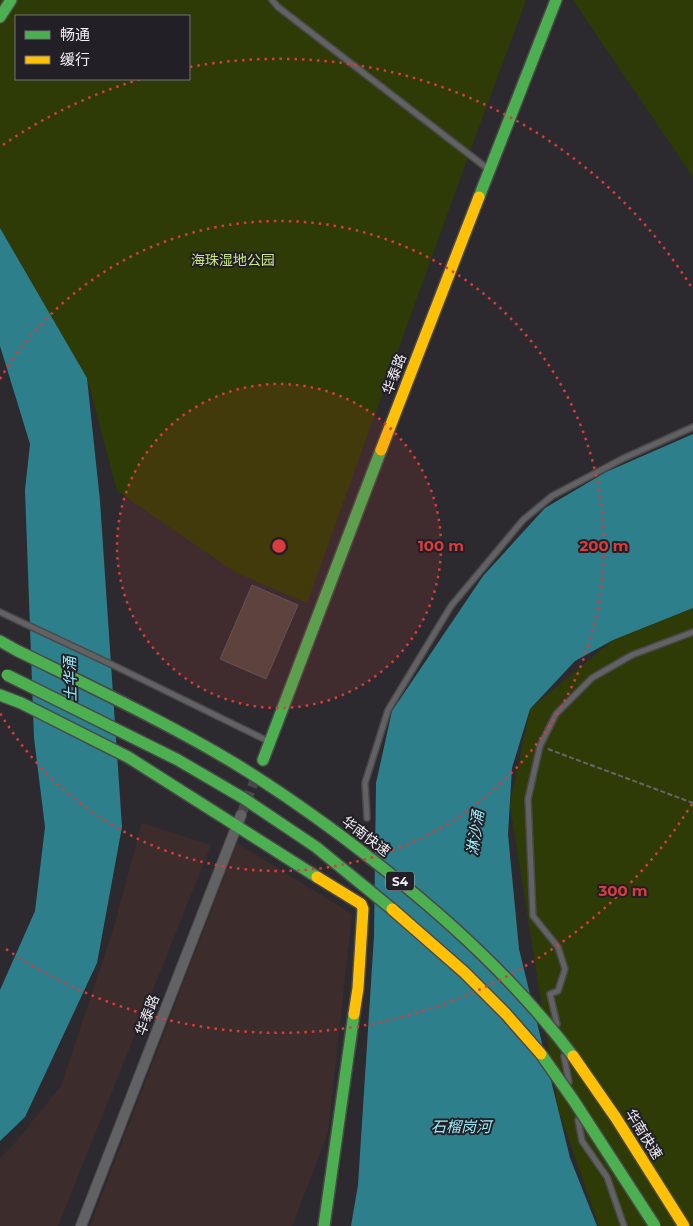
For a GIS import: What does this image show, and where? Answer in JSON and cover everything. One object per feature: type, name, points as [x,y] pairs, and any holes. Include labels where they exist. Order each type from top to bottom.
[{"type":"main road","points":[[0,17],[11,0]]},
{"type":"main road","name":"华泰路","points":[[263,760],[415,360],[556,0]]},
{"type":"main road","name":"华南快速","points":[[0,641],[191,738],[264,781],[331,828],[394,876],[440,915],[492,962],[570,1051],[608,1105],[684,1226]]},
{"type":"main road","name":"S4","points":[[2,673],[178,760],[243,798],[316,847],[408,921],[464,972],[506,1014],[538,1050],[574,1101],[655,1226]]},
{"type":"main road","points":[[0,695],[21,703],[128,757],[361,904],[363,909],[358,988],[324,1226]]},
{"type":"street","name":"华泰路","points":[[81,1226],[241,815]]},
{"type":"lane","points":[[272,0],[278,7],[490,170]]},
{"type":"lane","points":[[367,818],[365,783],[388,710],[451,606],[523,520],[552,496],[624,458],[693,426]]},
{"type":"lane","points":[[0,612],[270,742]]},
{"type":"lane","points":[[624,1226],[607,1178],[582,1141],[550,994],[558,991],[565,969],[558,947],[533,916],[528,799],[540,746],[556,714],[592,678],[632,655],[693,632]]},
{"type":"path","points":[[540,746],[693,803]]},
{"type":"shaded area","points":[[142,823],[211,845],[58,1226],[0,1226],[0,1158],[16,1142],[61,1086],[113,930]]},
{"type":"shaded area","points":[[237,843],[352,914],[328,1133],[292,1226],[90,1226]]},
{"type":"green space","name":"海珠湿地公园","points":[[0,0],[526,0],[307,603],[235,572],[117,491],[87,378],[0,228]]},
{"type":"green space","points":[[573,0],[693,0],[693,177]]},
{"type":"green space","points":[[693,608],[693,1226],[599,1226],[558,1108],[510,805],[530,709],[613,640]]},
{"type":"water","name":"土华涌","points":[[0,228],[87,378],[100,501],[122,827],[97,963],[25,1117],[0,1141],[0,990],[35,911],[45,827],[34,738],[25,490],[30,444],[0,346]]},
{"type":"water","name":"石榴岗河","points":[[693,434],[693,608],[613,640],[575,661],[530,709],[512,768],[508,834],[519,949],[570,1158],[597,1226],[351,1226],[358,1185],[374,936],[376,783],[392,711],[483,576],[545,508],[606,472]]},
{"type":"building","points":[[252,585],[298,605],[266,679],[220,659]]},
{"type":"tunnel","points":[[241,815],[257,774]]},
{"type":"traffic: fast","points":[[0,17],[11,0]]},
{"type":"traffic: fast","points":[[479,197],[556,0]]},
{"type":"traffic: fast","points":[[263,760],[381,450]]},
{"type":"traffic: fast","points":[[0,641],[16,650]]},
{"type":"traffic: fast","points":[[16,650],[126,704],[208,748],[270,786],[323,823],[428,905],[480,952],[528,1002],[573,1056]]},
{"type":"traffic: fast","points":[[7,675],[178,760],[243,798],[316,847],[392,909]]},
{"type":"traffic: fast","points":[[0,695],[21,703],[128,757],[317,877]]},
{"type":"traffic: fast","points":[[324,1226],[354,1014]]},
{"type":"traffic: fast","points":[[541,1054],[574,1101],[655,1226]]},
{"type":"traffic: slow","points":[[381,450],[479,197]]},
{"type":"traffic: slow","points":[[317,877],[361,904],[363,909],[358,988],[354,1014]]},
{"type":"traffic: slow","points":[[392,909],[464,972],[506,1014],[541,1054]]},
{"type":"traffic: slow","points":[[573,1056],[616,1118],[684,1226]]},
{"type":"water label","name":"淋沙涌","points":[[475,833]]}]
